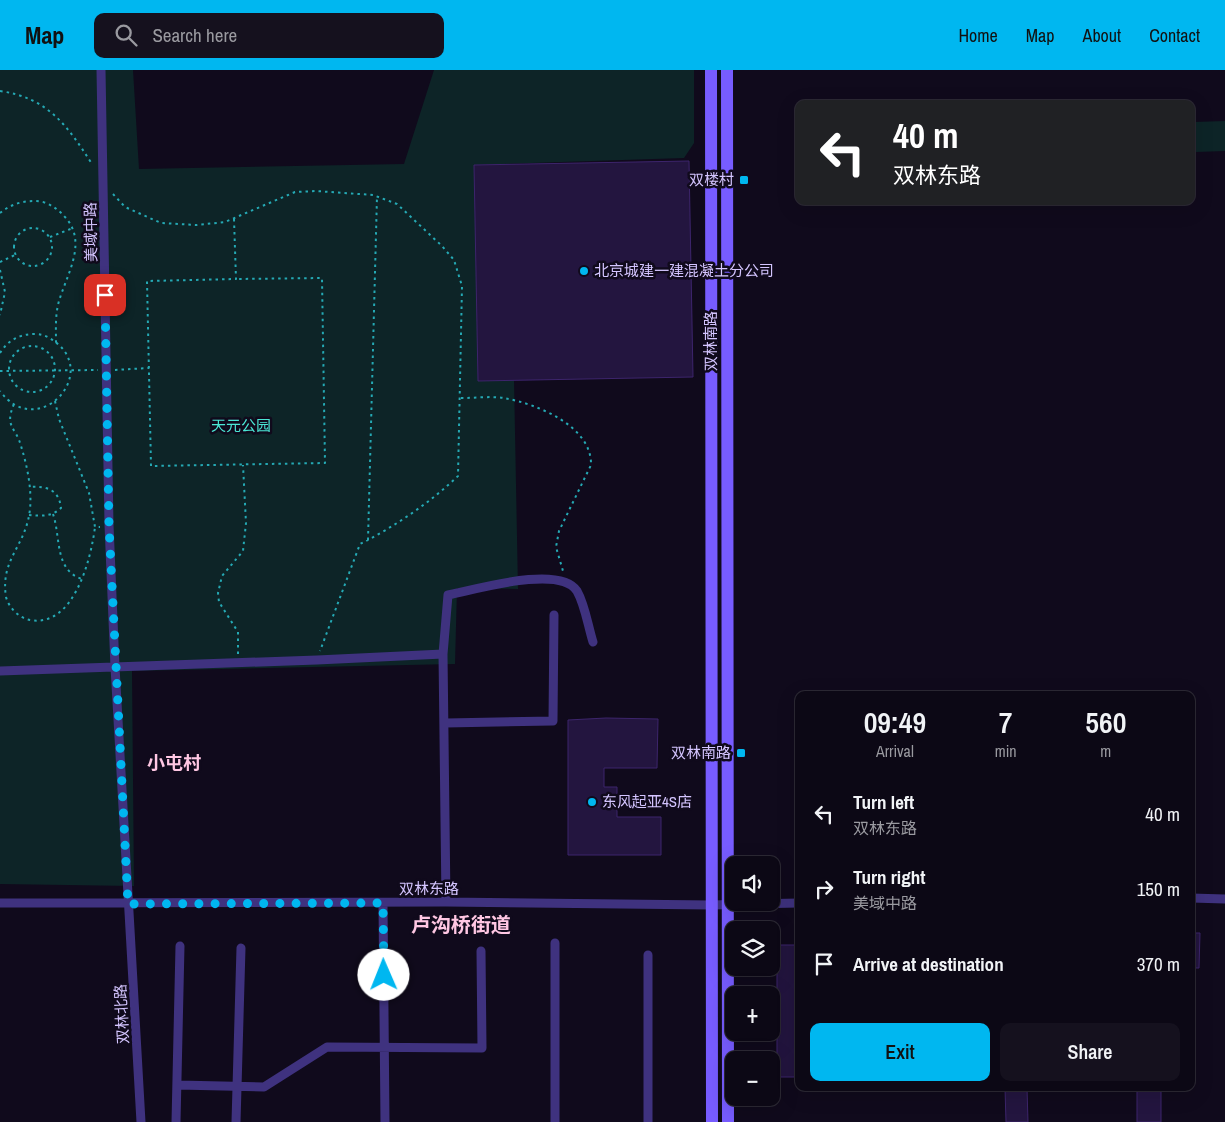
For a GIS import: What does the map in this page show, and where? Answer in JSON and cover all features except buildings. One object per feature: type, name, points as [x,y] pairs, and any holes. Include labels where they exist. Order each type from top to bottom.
[{"type":"street","name":"美域中路","points":[[101,70],[109,525],[128,904]]},
{"type":"street","name":"双林南路","points":[[711,70],[712,1122]]},
{"type":"street","name":"双林南路","points":[[726,70],[728,856]]},
{"type":"street","points":[[446,902],[446,723],[443,654],[448,595],[516,580],[558,579],[567,582],[577,591],[593,642]]},
{"type":"street","points":[[446,723],[553,722],[554,615]]},
{"type":"street","points":[[0,671],[443,654]]},
{"type":"street","points":[[1195,898],[1225,899]]},
{"type":"street","name":"双林东路","points":[[0,904],[446,902],[725,905]]},
{"type":"street","points":[[383,903],[385,1122]]},
{"type":"street","name":"双林东路","points":[[780,904],[795,903]]},
{"type":"street","name":"双林北路","points":[[128,904],[141,1122]]},
{"type":"street","name":"双林南路","points":[[728,911],[728,1122]]},
{"type":"street","points":[[555,943],[555,1122]]},
{"type":"street","points":[[176,1122],[180,946]]},
{"type":"street","points":[[236,1122],[241,948]]},
{"type":"street","points":[[178,1085],[264,1087],[327,1047],[482,1048],[481,951]]},
{"type":"street","points":[[648,955],[648,1122]]},
{"type":"path","points":[[0,91],[27,97],[44,105],[70,129],[104,182],[125,207],[162,223],[197,225],[225,222],[295,192],[316,191],[377,196],[396,204],[442,246],[454,260],[462,286],[458,476],[447,486],[360,544],[317,660]]},
{"type":"path","points":[[368,540],[377,196]]},
{"type":"path","points":[[0,213],[18,203],[33,200],[46,203],[59,210],[76,236],[75,252],[56,318],[56,343]]},
{"type":"path","points":[[234,219],[236,279]]},
{"type":"path","points":[[35,228],[41,229],[50,237],[53,243],[51,256],[41,265],[28,266],[23,264],[16,255],[15,240],[23,231],[35,228]]},
{"type":"path","points":[[50,237],[72,228]]},
{"type":"path","points":[[0,262],[16,255]]},
{"type":"path","points":[[0,270],[5,292],[0,315]]},
{"type":"path","points":[[322,278],[325,463],[151,466],[147,281],[236,279],[322,278]]},
{"type":"path","points":[[0,353],[14,338],[27,334],[40,334],[56,343],[68,359],[70,370],[68,385],[55,401],[41,408],[29,409],[14,404],[0,390]]},
{"type":"path","points":[[29,346],[37,346],[51,355],[55,370],[50,385],[35,393],[28,393],[15,386],[8,371],[11,358],[16,352],[29,346]]},
{"type":"path","points":[[0,371],[149,368]]},
{"type":"path","points":[[461,398],[503,398],[524,402],[554,416],[574,431],[587,447],[591,457],[591,466],[564,517],[556,547],[567,582]]},
{"type":"path","points":[[14,404],[10,413],[11,429],[21,444],[30,487],[29,516],[18,544],[2,569],[6,598],[16,614],[28,620],[43,620],[55,615],[71,598],[88,567],[95,527],[89,493],[59,419],[55,401]]},
{"type":"path","points":[[238,663],[238,632],[219,602],[218,593],[222,576],[243,551],[246,523],[243,465]]},
{"type":"path","points":[[29,516],[53,514],[61,508],[60,500],[52,490],[43,486],[30,487]]},
{"type":"path","points":[[53,514],[58,527],[62,562],[66,571],[82,578]]},
{"type":"path","points":[[95,527],[109,525]]},
{"type":"green space","name":"天元公园","points":[[0,70],[133,70],[139,169],[404,164],[434,70],[694,70],[694,143],[684,158],[474,165],[478,381],[514,380],[518,589],[457,588],[455,664],[132,671],[134,886],[0,884]]},
{"type":"green space","points":[[1225,121],[1225,151],[1196,152],[1195,122]]},
{"type":"place","name":"双楼村","points":[[744,180]]},
{"type":"place","name":"北京城建一建混凝土分公司","points":[[584,271]]},
{"type":"place","name":"双林南路","points":[[741,753]]},
{"type":"place","name":"东风起亚4S店","points":[[592,802]]},
{"type":"district","name":"小屯村","points":[[174,763]]},
{"type":"district","name":"卢沟桥街道","points":[[461,925]]},
{"type":"route","points":[[105,295],[109,525],[128,904],[383,903],[384,975]]}]
